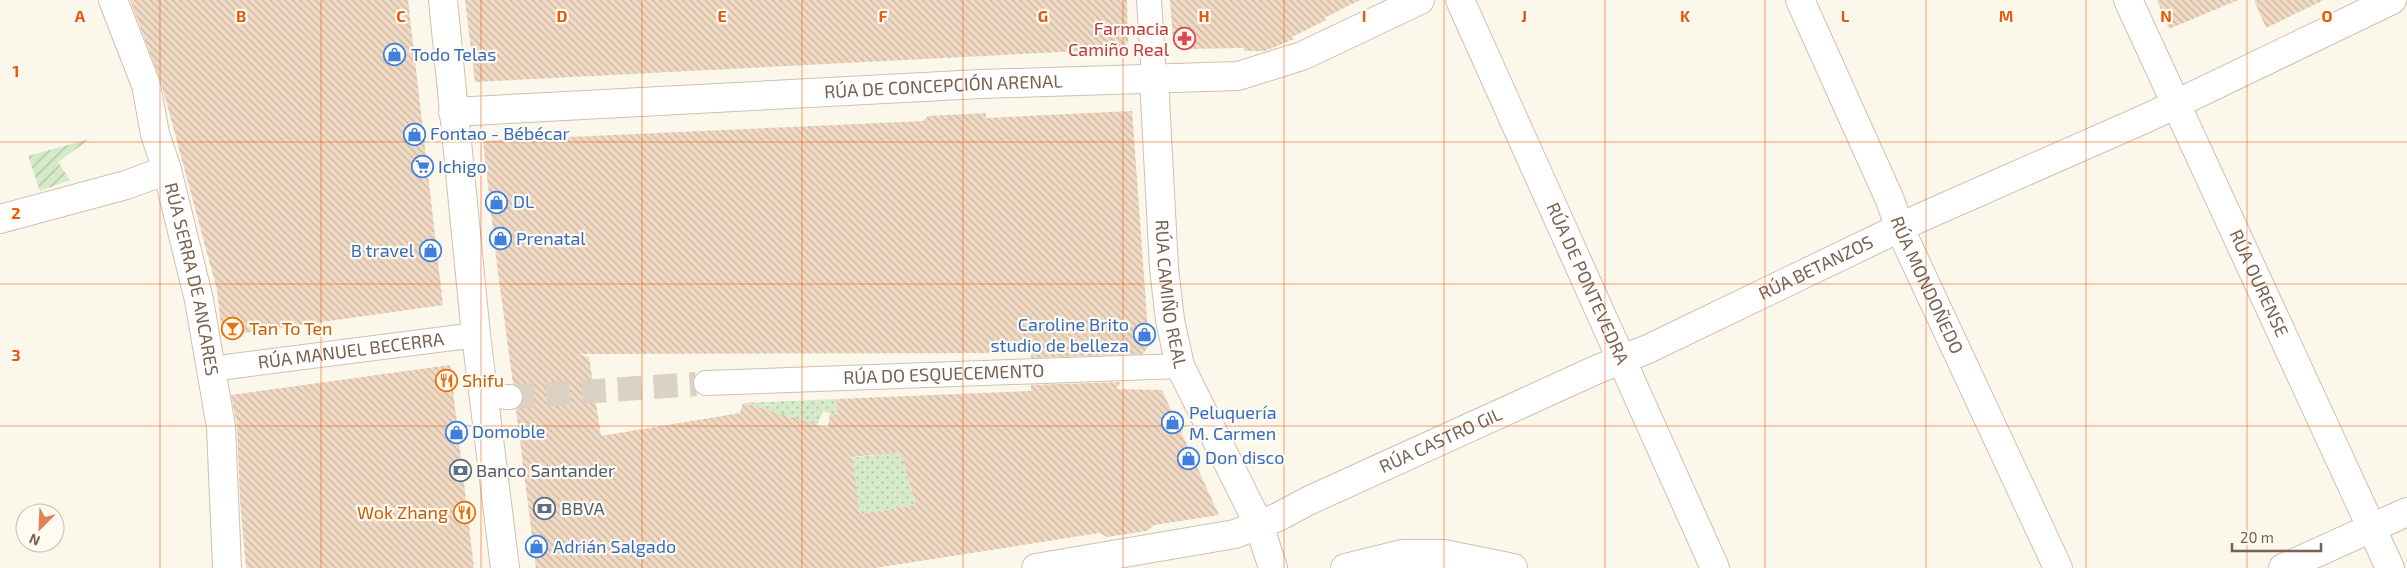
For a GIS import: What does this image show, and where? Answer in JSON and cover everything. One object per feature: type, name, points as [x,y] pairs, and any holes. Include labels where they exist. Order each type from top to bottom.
[{"type":"street","name":"RÚA SERRA DE ANCARES","points":[[113,0],[146,85],[155,134],[167,170],[199,300],[220,427],[227,568]]},
{"type":"street","points":[[443,0],[476,336],[505,568]]},
{"type":"street","name":"RÚA CAMIÑO REAL","points":[[1149,0],[1164,268],[1170,320],[1180,366],[1259,525],[1273,568]]},
{"type":"street","name":"RÚA DE CONCEPCIÓN ARENAL","points":[[453,112],[980,84],[1238,76],[1302,56],[1420,0]]},
{"type":"street","name":"RÚA DE PONTEVEDRA","points":[[1460,0],[1715,568]]},
{"type":"street","name":"RÚA MONDOÑEDO","points":[[1800,0],[1890,200],[1900,229],[2058,568]]},
{"type":"street","name":"RÚA OURENSE","points":[[2128,0],[2390,568]]},
{"type":"street","name":"RÚA BETANZOS","points":[[1622,359],[1648,349],[1900,229],[2175,104],[2392,0]]},
{"type":"street","points":[[0,219],[126,185],[167,170]]},
{"type":"street","name":"RÚA MANUEL BECERRA","points":[[226,367],[476,336]]},
{"type":"street","name":"RÚA CASTRO GIL","points":[[1036,568],[1235,534],[1259,525],[1622,359]]},
{"type":"street","name":"RÚA DO ESQUECEMENTO","points":[[706,383],[1180,366]]},
{"type":"street","points":[[2282,568],[2407,512]]},
{"type":"street","points":[[1345,568],[1402,554],[1444,554],[1513,568]]},
{"type":"green space","points":[[90,139],[58,162],[70,180],[40,191],[28,156]]},
{"type":"green space","points":[[836,399],[838,415],[823,411],[817,425],[743,403]]},
{"type":"green space","points":[[904,443],[909,481],[916,505],[860,514],[857,492],[846,494],[842,459],[875,455]]},
{"type":"building","points":[[130,0],[408,0],[443,305],[222,336],[217,290],[161,82]]},
{"type":"building","points":[[465,0],[1127,0],[1128,42],[1121,49],[475,82]]},
{"type":"building","points":[[1170,0],[1360,0],[1292,37],[1294,39],[1265,51],[1244,51],[1244,48],[1185,49],[1173,40]]},
{"type":"building","points":[[2157,0],[2238,0],[2169,29]]},
{"type":"building","points":[[2254,0],[2324,0],[2266,28]]},
{"type":"building","points":[[1132,111],[1149,345],[1143,354],[1031,358],[1031,353],[578,354],[589,357],[601,436],[740,413],[743,403],[828,428],[830,413],[838,415],[836,399],[1031,391],[1031,385],[1121,382],[1116,389],[1162,390],[1219,515],[1154,525],[1147,531],[1107,537],[1099,533],[875,568],[536,568],[516,409],[522,403],[524,397],[522,390],[513,384],[483,141],[923,121],[928,116],[986,113],[986,118]],"holes":[[[901,452],[916,505],[860,514],[852,457]]]},
{"type":"building","points":[[450,365],[474,568],[246,568],[240,500],[237,426],[231,395]]},
{"type":"tunnel","points":[[510,397],[696,384]]},
{"type":"place","name":"Farmacia Camiño Real","points":[[1185,39]]},
{"type":"place","name":"Todo Telas","points":[[395,55]]},
{"type":"place","name":"Fontao - Bébécar","points":[[414,134]]},
{"type":"place","name":"Ichigo","points":[[422,167]]},
{"type":"place","name":"DL","points":[[497,202]]},
{"type":"place","name":"Prenatal","points":[[500,239]]},
{"type":"place","name":"B travel","points":[[430,251]]},
{"type":"place","name":"Tan To Ten","points":[[233,329]]},
{"type":"place","name":"Caroline Brito studio de belleza","points":[[1145,335]]},
{"type":"place","name":"Shifu","points":[[446,381]]},
{"type":"place","name":"Peluquería M. Carmen","points":[[1173,423]]},
{"type":"place","name":"Domoble","points":[[456,432]]},
{"type":"place","name":"Don disco","points":[[1189,458]]},
{"type":"place","name":"Banco Santander","points":[[460,471]]},
{"type":"place","name":"BBVA","points":[[545,509]]},
{"type":"place","name":"Wok Zhang","points":[[464,513]]},
{"type":"place","name":"Adrián Salgado","points":[[537,547]]}]
